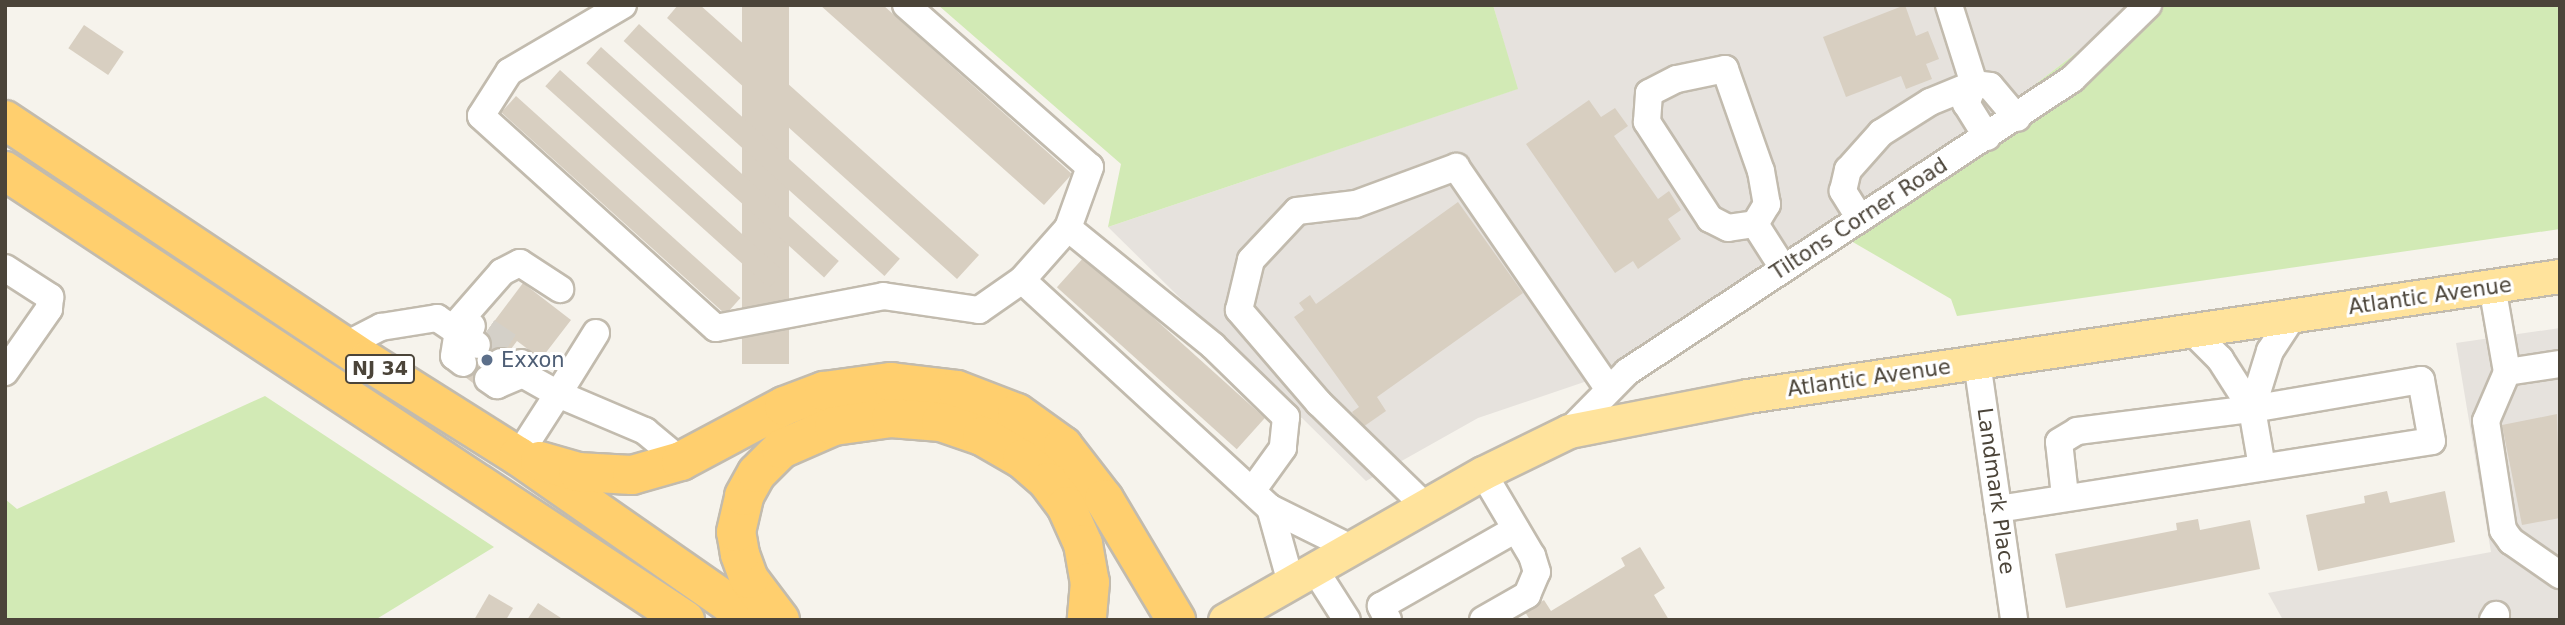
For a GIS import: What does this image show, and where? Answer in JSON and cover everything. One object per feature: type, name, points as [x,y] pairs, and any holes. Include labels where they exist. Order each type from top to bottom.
[{"type":"highway","name":"NJ 34","points":[[5,120],[344,346],[518,456],[753,620]]},
{"type":"highway","name":"NJ 34","points":[[5,171],[685,620]]},
{"type":"highway","points":[[518,456],[606,475],[654,471],[681,461],[784,406],[824,391],[891,382],[957,390],[990,400],[1041,428],[1082,467],[1176,620]]},
{"type":"highway","points":[[780,620],[749,579],[736,532],[738,513],[757,473],[781,449],[808,434],[860,420],[891,418],[941,422],[982,436],[1022,459],[1048,482],[1066,506],[1083,544],[1090,582],[1087,620]]},
{"type":"main road","name":"Atlantic Avenue","points":[[1225,620],[1483,473],[1569,430],[1643,413],[2560,276]]},
{"type":"street","points":[[623,5],[509,72],[481,116],[716,328],[883,296],[979,310],[1022,280],[1068,228],[1090,167],[906,5]]},
{"type":"street","points":[[1949,5],[1974,85],[1966,104],[1987,137]]},
{"type":"street","name":"Tiltons Corner Road","points":[[1569,430],[1628,372],[1859,217],[2017,118],[2105,51],[2148,5]]},
{"type":"street","points":[[1725,69],[1761,170],[1768,204],[1755,224],[1728,228],[1710,219],[1647,122],[1649,93],[1677,79],[1725,69]]},
{"type":"street","points":[[1859,217],[1843,191],[1848,170],[1881,133],[1930,102],[1974,85],[1990,86],[2017,118]]},
{"type":"street","points":[[1425,506],[1320,403],[1239,310],[1251,260],[1297,211],[1356,204],[1456,167],[1609,390]]},
{"type":"street","points":[[1755,224],[1783,268]]},
{"type":"street","points":[[1068,228],[1213,346],[1286,417],[1283,448],[1261,500]]},
{"type":"street","points":[[344,346],[382,327],[437,318],[468,340],[502,272],[520,263],[560,289]]},
{"type":"street","points":[[5,268],[50,297],[49,309],[5,372]]},
{"type":"street","points":[[1022,280],[1261,500],[1351,548]]},
{"type":"street","points":[[2492,286],[2507,372],[2486,421],[2503,530],[2511,541],[2560,575]]},
{"type":"street","points":[[2252,409],[2270,351],[2293,316]]},
{"type":"street","points":[[2192,331],[2220,359],[2252,409],[2262,467]]},
{"type":"street","points":[[518,456],[596,333]]},
{"type":"street","name":"Landmark Place","points":[[1977,362],[2014,620]]},
{"type":"street","points":[[2507,372],[2560,364]]},
{"type":"street","points":[[505,366],[558,394],[645,431],[681,461]]},
{"type":"street","points":[[1998,509],[2066,496],[2432,441],[2421,380],[2252,409],[2077,431],[2059,442],[2066,496]]},
{"type":"street","points":[[1483,473],[1516,529],[1537,572],[1527,595],[1483,620]]},
{"type":"street","points":[[1261,500],[1303,576],[1347,620]]},
{"type":"street","points":[[1388,620],[1381,607],[1516,529]]},
{"type":"shaded area","points":[[1493,5],[2139,5],[1839,234],[1643,362],[1478,418],[1366,481],[1108,227],[1517,89]]},
{"type":"shaded area","points":[[2560,328],[2560,620],[2283,620],[2268,593],[2491,552],[2456,343]]},
{"type":"green space","points":[[938,5],[1493,5],[1518,89],[1108,227],[1121,164]]},
{"type":"green space","points":[[2139,5],[2560,5],[2560,229],[1957,316],[1951,299],[1839,234]]},
{"type":"green space","points":[[265,396],[494,547],[375,620],[5,620],[5,499],[17,509]]},
{"type":"building","points":[[678,5],[700,5],[979,255],[957,279],[667,18]]},
{"type":"building","points":[[742,5],[789,5],[789,364],[742,364]]},
{"type":"building","points":[[820,5],[883,5],[1072,174],[1044,205]]},
{"type":"building","points":[[1905,5],[1916,36],[1928,31],[1939,59],[1926,64],[1932,79],[1906,89],[1901,76],[1846,97],[1823,37]]},
{"type":"building","points":[[639,24],[900,259],[884,276],[624,41]]},
{"type":"building","points":[[84,25],[124,52],[108,75],[68,48]]},
{"type":"building","points":[[601,47],[839,261],[824,277],[586,63]]},
{"type":"building","points":[[560,70],[784,271],[769,288],[545,86]]},
{"type":"building","points":[[516,96],[740,298],[726,314],[501,112]]},
{"type":"building","points":[[1589,100],[1601,117],[1615,108],[1628,126],[1614,136],[1658,199],[1669,191],[1681,210],[1668,219],[1681,239],[1638,269],[1633,261],[1615,273],[1526,144]]},
{"type":"building","points":[[1458,202],[1523,293],[1377,397],[1386,411],[1363,427],[1352,412],[1359,407],[1294,317],[1304,310],[1299,303],[1310,295],[1316,304]]},
{"type":"building","points":[[1085,256],[1265,418],[1237,449],[1057,287]]},
{"type":"building","points":[[523,283],[571,320],[541,359],[517,341],[481,389],[457,371]]},
{"type":"building","points":[[2557,414],[2560,518],[2522,525],[2502,425]]},
{"type":"building","points":[[2387,491],[2390,503],[2445,491],[2455,542],[2318,571],[2306,515],[2365,503],[2364,496]]},
{"type":"building","points":[[2198,519],[2200,530],[2250,520],[2260,569],[2066,608],[2055,554],[2177,530],[2176,523]]},
{"type":"building","points":[[1640,547],[1665,588],[1654,595],[1669,620],[1530,620],[1525,612],[1544,600],[1551,611],[1625,566],[1621,558]]},
{"type":"building","points":[[489,594],[513,608],[506,620],[474,620]]},
{"type":"building","points":[[538,603],[564,620],[527,620]]},
{"type":"tunnel","points":[[487,331],[512,348]]},
{"type":"place","name":"Exxon","points":[[487,360]]}]
